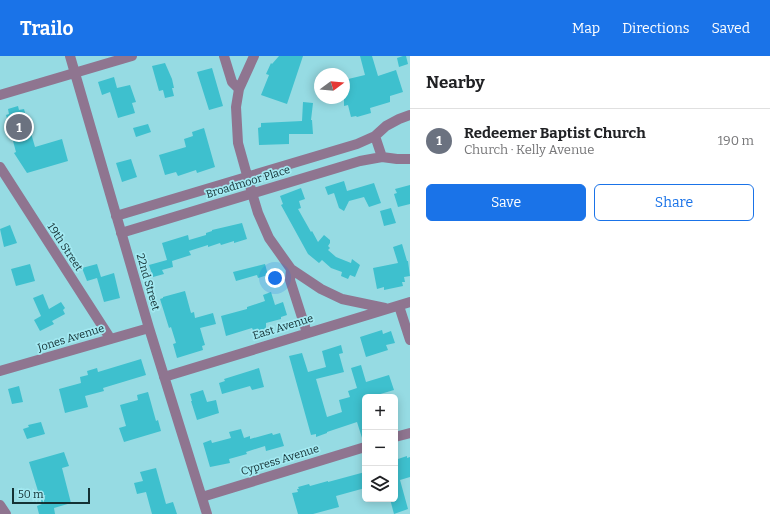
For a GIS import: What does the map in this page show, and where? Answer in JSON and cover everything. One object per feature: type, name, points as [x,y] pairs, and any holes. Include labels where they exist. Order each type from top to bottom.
[{"type":"street","name":"22nd Street","points":[[70,56],[149,328],[207,514]]},
{"type":"street","points":[[0,94],[132,56]]},
{"type":"street","points":[[224,56],[232,82],[239,88]]},
{"type":"street","points":[[254,56],[239,88],[236,107],[238,143],[258,213],[269,238],[290,268],[321,289],[342,299],[388,309]]},
{"type":"street","name":"Broadmoor Place","points":[[116,216],[357,144],[375,136],[386,126],[410,115]]},
{"type":"street","points":[[375,136],[382,157]]},
{"type":"street","name":"Broadmoor Place","points":[[121,232],[360,161],[382,157],[410,159]]},
{"type":"street","name":"19th Street","points":[[0,167],[110,338]]},
{"type":"street","points":[[290,268],[290,280],[307,333]]},
{"type":"street","name":"East Avenue","points":[[164,377],[410,302]]},
{"type":"street","points":[[399,306],[410,340]]},
{"type":"street","name":"Jones Avenue","points":[[0,371],[110,338],[149,328]]},
{"type":"street","points":[[398,436],[410,433]]},
{"type":"street","name":"Cypress Avenue","points":[[202,497],[362,448]]},
{"type":"street","points":[[0,505],[6,514]]},
{"type":"building","points":[[279,56],[303,56],[287,104],[261,95],[269,75],[266,74],[271,63],[272,64]]},
{"type":"building","points":[[360,56],[372,56],[378,76],[396,70],[403,92],[390,96],[390,102],[370,108],[371,113],[351,117],[348,105],[344,106],[344,104],[350,104],[350,79],[365,75]]},
{"type":"building","points":[[406,56],[408,64],[399,67],[397,58]]},
{"type":"building","points":[[165,63],[172,79],[174,96],[165,98],[163,90],[159,91],[152,66]]},
{"type":"building","points":[[212,68],[223,106],[209,110],[197,72]]},
{"type":"building","points":[[114,77],[117,88],[130,85],[136,102],[132,103],[135,113],[118,118],[110,92],[102,95],[98,82]]},
{"type":"building","points":[[303,102],[313,103],[311,120],[313,134],[289,134],[289,144],[259,145],[258,128],[261,127],[261,123],[302,121]]},
{"type":"building","points":[[18,106],[19,110],[24,109],[35,147],[62,139],[68,161],[27,173],[14,153],[16,152],[6,115],[9,114],[8,109]]},
{"type":"building","points":[[148,124],[151,132],[136,137],[133,128]]},
{"type":"building","points":[[204,128],[215,167],[197,173],[196,170],[178,176],[176,172],[165,175],[159,155],[186,147],[184,139],[193,136],[192,132]]},
{"type":"building","points":[[131,159],[137,177],[122,182],[116,163]]},
{"type":"building","points":[[344,181],[347,191],[374,183],[381,203],[369,207],[364,197],[349,201],[344,211],[339,208],[334,193],[328,195],[325,187]]},
{"type":"building","points":[[410,185],[410,204],[398,207],[394,194],[397,193],[395,189]]},
{"type":"building","points":[[301,188],[305,199],[299,201],[301,208],[298,209],[311,232],[312,231],[318,242],[324,235],[330,240],[328,246],[330,248],[328,250],[336,257],[351,263],[352,259],[360,265],[355,277],[350,275],[348,279],[341,276],[342,272],[331,268],[322,260],[319,263],[308,254],[281,205],[283,204],[280,196]]},
{"type":"building","points":[[391,208],[396,223],[384,226],[380,211]]},
{"type":"building","points":[[242,223],[247,239],[221,245],[220,243],[208,247],[208,245],[189,251],[191,255],[172,261],[173,267],[162,270],[164,274],[153,277],[149,265],[167,260],[162,243],[188,235],[189,240],[206,235],[206,233],[212,230]]},
{"type":"building","points":[[10,225],[17,243],[4,247],[0,229]]},
{"type":"building","points":[[402,244],[408,261],[410,276],[404,277],[405,282],[402,282],[403,286],[384,290],[384,287],[377,289],[373,268],[398,263],[393,247]]},
{"type":"building","points":[[30,264],[35,281],[16,286],[11,269]]},
{"type":"building","points":[[97,264],[101,277],[114,273],[120,298],[104,302],[97,278],[87,281],[82,268]]},
{"type":"building","points":[[265,264],[268,275],[258,278],[257,275],[236,281],[233,272]]},
{"type":"building","points":[[185,291],[191,313],[194,312],[195,318],[213,313],[216,324],[200,328],[205,345],[202,346],[203,350],[177,358],[173,344],[176,343],[171,327],[169,328],[160,299]]},
{"type":"building","points":[[271,292],[275,305],[283,302],[287,315],[281,317],[281,319],[266,323],[266,329],[254,332],[252,328],[226,336],[221,316],[247,309],[247,307],[265,301],[263,295]]},
{"type":"building","points":[[43,294],[49,309],[61,302],[65,308],[63,310],[65,314],[52,321],[54,324],[40,331],[34,320],[41,316],[33,298]]},
{"type":"building","points":[[382,330],[383,334],[391,331],[395,343],[386,345],[388,350],[366,357],[360,337]]},
{"type":"building","points":[[341,345],[343,353],[339,354],[344,372],[316,379],[327,417],[342,412],[339,400],[350,397],[348,391],[357,388],[351,368],[361,365],[366,382],[389,375],[394,390],[380,394],[362,394],[362,438],[357,422],[316,437],[316,434],[311,435],[289,356],[302,353],[308,372],[326,367],[322,351]]},
{"type":"building","points":[[141,359],[146,375],[103,388],[104,391],[85,396],[88,407],[65,413],[59,389],[81,383],[80,377],[88,375],[87,371],[97,368],[98,372]]},
{"type":"building","points":[[259,368],[264,387],[252,390],[250,386],[222,394],[219,383],[225,381],[224,379]]},
{"type":"building","points":[[19,386],[23,402],[12,404],[8,389]]},
{"type":"building","points":[[203,390],[207,402],[216,400],[219,413],[197,420],[190,394]]},
{"type":"building","points":[[148,392],[156,421],[158,420],[161,431],[124,442],[119,428],[126,426],[120,405],[138,400],[137,395]]},
{"type":"building","points":[[41,422],[45,434],[27,439],[23,429],[29,427],[28,425]]},
{"type":"building","points":[[241,429],[244,438],[250,436],[250,439],[272,433],[273,435],[280,433],[284,446],[266,451],[265,446],[246,452],[247,454],[229,459],[230,463],[210,467],[203,443],[211,440],[212,443],[231,438],[229,432]]},
{"type":"building","points":[[64,452],[69,466],[62,468],[71,503],[54,508],[55,514],[39,514],[37,506],[42,504],[29,462]]},
{"type":"building","points":[[407,456],[407,458],[410,457],[410,477],[400,480],[408,509],[394,514],[391,502],[398,502],[398,459]]},
{"type":"building","points":[[156,468],[166,504],[173,502],[177,514],[152,514],[146,492],[137,494],[134,483],[143,481],[140,472]]},
{"type":"building","points":[[362,473],[362,489],[336,496],[339,507],[313,514],[298,514],[292,493],[298,492],[298,487],[328,482]]},
{"type":"place","name":"Redeemer Baptist Church","points":[[19,127]]}]
